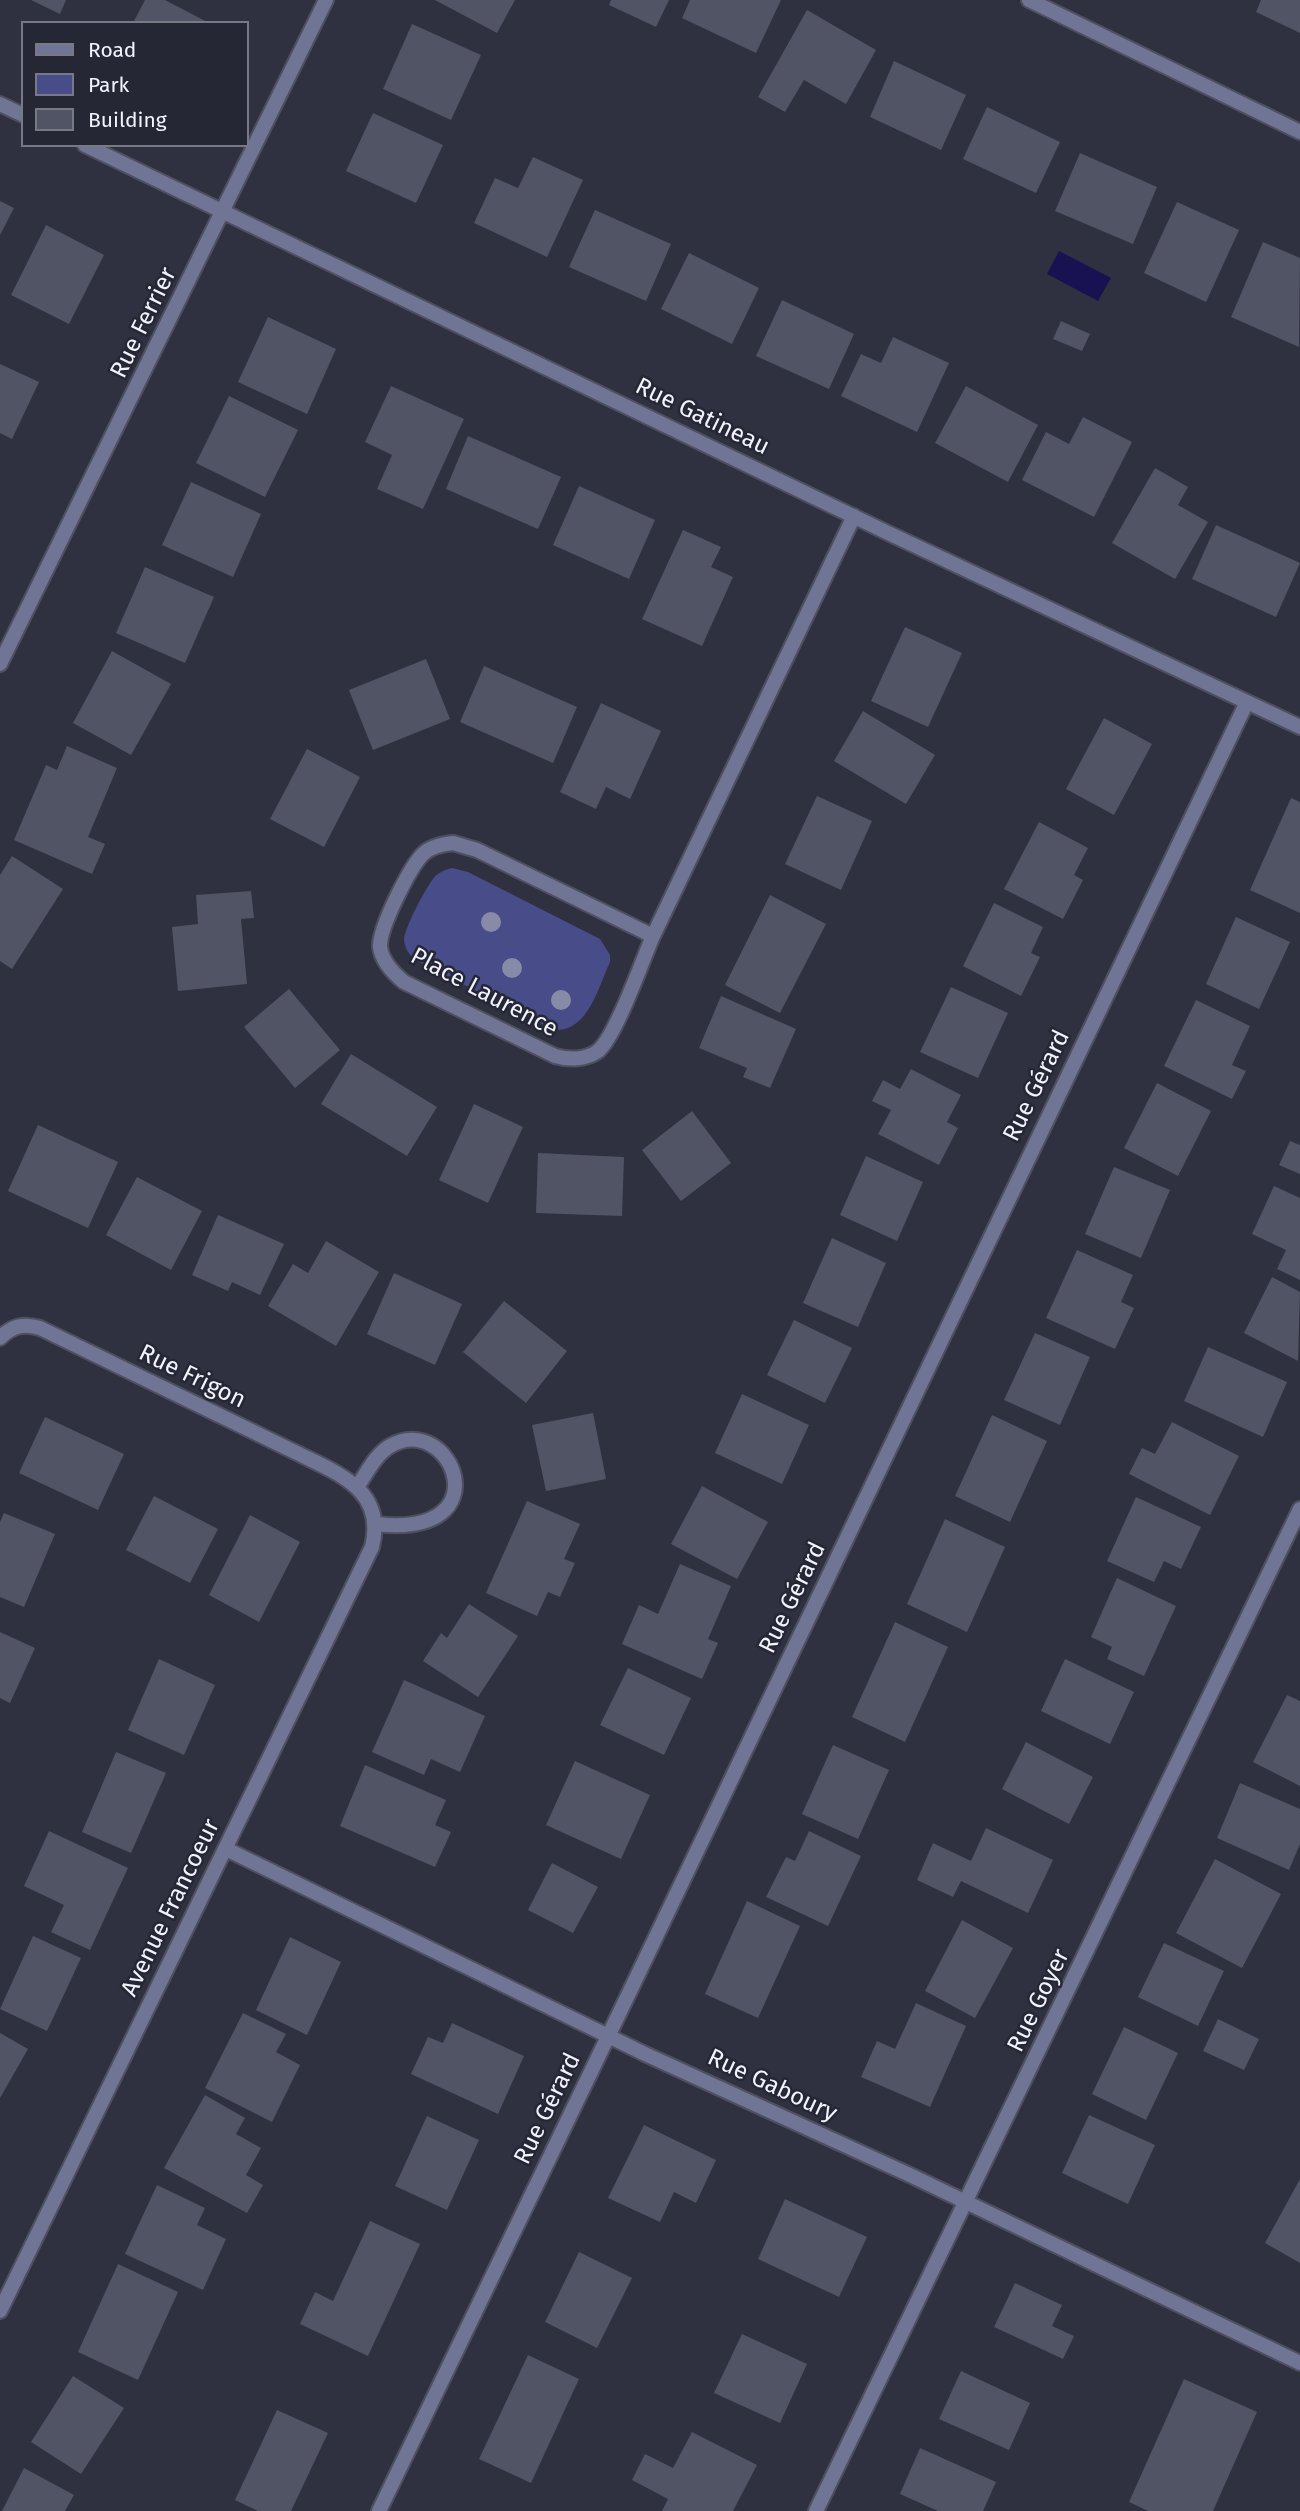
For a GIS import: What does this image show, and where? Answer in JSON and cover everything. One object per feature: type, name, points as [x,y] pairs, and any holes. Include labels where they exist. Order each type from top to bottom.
[{"type":"street","name":"Rue Ferrier","points":[[0,664],[326,0]]},
{"type":"street","points":[[1029,0],[1300,132]]},
{"type":"street","points":[[0,104],[21,114]]},
{"type":"street","name":"Rue Gatineau","points":[[89,147],[1246,704],[1300,727]]},
{"type":"street","name":"Place Laurence","points":[[653,936],[477,850],[453,843],[432,848],[416,863],[386,919],[380,946],[388,967],[404,982],[555,1056],[571,1059],[590,1056],[602,1046],[615,1024],[653,936],[854,516]]},
{"type":"street","name":"Rue Gérard","points":[[379,2511],[1246,704]]},
{"type":"street","name":"Rue Frigon","points":[[1,1336],[21,1325],[40,1328],[337,1473],[357,1487]]},
{"type":"street","points":[[426,1441],[444,1454],[455,1489],[447,1509],[428,1521],[412,1526],[376,1524],[370,1504],[357,1487],[379,1455],[399,1442],[426,1441]]},
{"type":"street","name":"Rue Goyer","points":[[816,2511],[1300,1509]]},
{"type":"street","name":"Avenue Francoeur","points":[[0,2311],[372,1547],[376,1524]]},
{"type":"street","name":"Rue Gaboury","points":[[226,1849],[608,2036],[912,2176],[1300,2363]]},
{"type":"green space","points":[[452,868],[468,872],[600,939],[610,955],[610,962],[590,1006],[575,1024],[566,1029],[554,1030],[415,960],[409,953],[404,940],[407,927],[425,891],[435,877]]},
{"type":"shaded area","points":[[1059,251],[1111,278],[1098,301],[1047,274]]},
{"type":"building","points":[[31,0],[66,0],[60,14]]},
{"type":"building","points":[[145,0],[165,0],[205,21],[134,21]]},
{"type":"building","points":[[435,0],[515,0],[497,33]]},
{"type":"building","points":[[611,0],[669,0],[656,27],[609,5]]},
{"type":"building","points":[[690,0],[781,0],[756,53],[682,18]]},
{"type":"building","points":[[1261,0],[1300,0],[1300,33],[1256,12]]},
{"type":"building","points":[[807,10],[876,50],[846,104],[804,80],[785,112],[758,97]]},
{"type":"building","points":[[412,24],[481,55],[451,120],[383,89]]},
{"type":"building","points":[[894,61],[966,95],[941,150],[870,117]]},
{"type":"building","points":[[987,107],[1060,142],[1036,193],[963,159]]},
{"type":"building","points":[[373,113],[443,145],[416,203],[346,171]]},
{"type":"building","points":[[1080,153],[1157,187],[1133,244],[1055,211]]},
{"type":"building","points":[[533,157],[583,180],[547,257],[474,223],[495,178],[518,188]]},
{"type":"building","points":[[0,201],[14,208],[0,235]]},
{"type":"building","points":[[1177,202],[1239,230],[1206,302],[1144,273]]},
{"type":"building","points":[[595,210],[671,244],[646,301],[569,267]]},
{"type":"building","points":[[46,225],[104,255],[69,324],[11,295]]},
{"type":"building","points":[[1263,242],[1300,258],[1299,347],[1231,317]]},
{"type":"building","points":[[689,253],[759,288],[732,344],[661,309]]},
{"type":"building","points":[[782,300],[854,334],[829,389],[756,356]]},
{"type":"building","points":[[268,317],[336,349],[307,414],[238,382]]},
{"type":"building","points":[[1061,321],[1090,334],[1082,351],[1053,339]]},
{"type":"building","points":[[893,337],[949,363],[917,432],[841,396],[861,354],[881,363]]},
{"type":"building","points":[[0,364],[39,382],[12,439],[0,433]]},
{"type":"building","points":[[391,386],[464,419],[423,509],[377,489],[392,455],[365,442]]},
{"type":"building","points":[[966,386],[1038,425],[1008,482],[935,443]]},
{"type":"building","points":[[229,396],[298,430],[265,497],[196,463]]},
{"type":"building","points":[[1083,417],[1132,442],[1094,517],[1022,480],[1046,432],[1069,444]]},
{"type":"building","points":[[468,436],[561,477],[538,529],[446,489]]},
{"type":"building","points":[[1155,468],[1188,487],[1178,505],[1208,522],[1175,579],[1112,543]]},
{"type":"building","points":[[191,482],[261,514],[233,577],[162,545]]},
{"type":"building","points":[[579,486],[655,520],[629,579],[553,545]]},
{"type":"building","points":[[1216,525],[1300,563],[1276,617],[1192,579]]},
{"type":"building","points":[[683,530],[721,547],[711,567],[733,577],[702,646],[642,619]]},
{"type":"building","points":[[145,567],[214,597],[185,663],[116,633]]},
{"type":"building","points":[[905,627],[962,653],[928,727],[871,701]]},
{"type":"building","points":[[112,651],[171,684],[131,755],[73,723]]},
{"type":"building","points":[[426,659],[450,719],[373,750],[349,690]]},
{"type":"building","points":[[484,666],[577,707],[553,763],[460,722]]},
{"type":"building","points":[[601,703],[661,731],[630,799],[606,787],[596,809],[560,792]]},
{"type":"building","points":[[863,711],[935,755],[906,804],[834,761]]},
{"type":"building","points":[[1104,718],[1152,744],[1114,815],[1066,789]]},
{"type":"building","points":[[67,746],[117,768],[88,837],[105,844],[92,874],[14,840],[46,765],[57,770]]},
{"type":"building","points":[[307,749],[360,777],[324,847],[270,819]]},
{"type":"building","points":[[817,796],[872,821],[841,890],[785,864]]},
{"type":"building","points":[[1291,798],[1300,802],[1300,913],[1250,890]]},
{"type":"building","points":[[1039,822],[1088,848],[1074,875],[1083,880],[1063,919],[1004,889]]},
{"type":"building","points":[[12,856],[63,889],[12,969],[0,961],[0,875]]},
{"type":"building","points":[[251,891],[254,918],[241,919],[247,984],[178,991],[172,927],[198,924],[196,895]]},
{"type":"building","points":[[770,895],[826,924],[780,1013],[725,985]]},
{"type":"building","points":[[994,903],[1043,927],[1031,953],[1040,957],[1021,996],[963,966]]},
{"type":"building","points":[[1236,917],[1290,942],[1259,1009],[1206,984]]},
{"type":"building","points":[[951,987],[1008,1013],[978,1078],[920,1052]]},
{"type":"building","points":[[289,989],[340,1050],[295,1088],[244,1027]]},
{"type":"building","points":[[721,996],[796,1029],[770,1088],[743,1077],[747,1068],[699,1048]]},
{"type":"building","points":[[1196,1000],[1250,1026],[1232,1065],[1246,1071],[1232,1099],[1164,1066]]},
{"type":"building","points":[[351,1054],[437,1107],[407,1156],[321,1104]]},
{"type":"building","points":[[911,1069],[961,1095],[947,1122],[958,1128],[939,1165],[878,1134],[891,1110],[872,1101],[883,1080],[900,1089]]},
{"type":"building","points":[[1157,1083],[1211,1111],[1178,1176],[1124,1148]]},
{"type":"building","points":[[474,1104],[523,1127],[488,1203],[439,1180]]},
{"type":"building","points":[[692,1111],[731,1163],[681,1201],[642,1150]]},
{"type":"building","points":[[38,1125],[118,1162],[88,1228],[8,1191]]},
{"type":"building","points":[[1290,1141],[1300,1145],[1300,1174],[1279,1165]]},
{"type":"building","points":[[538,1153],[624,1157],[622,1216],[536,1213]]},
{"type":"building","points":[[866,1156],[923,1182],[897,1241],[840,1215]]},
{"type":"building","points":[[1114,1167],[1170,1190],[1141,1258],[1085,1234]]},
{"type":"building","points":[[137,1177],[202,1211],[171,1270],[106,1235]]},
{"type":"building","points":[[1274,1186],[1300,1198],[1300,1280],[1277,1269],[1286,1250],[1252,1234]]},
{"type":"building","points":[[218,1215],[284,1244],[260,1295],[232,1282],[228,1291],[192,1275]]},
{"type":"building","points":[[832,1238],[886,1263],[858,1327],[803,1303]]},
{"type":"building","points":[[326,1241],[379,1272],[336,1346],[268,1306],[293,1264],[308,1273]]},
{"type":"building","points":[[1077,1250],[1133,1275],[1121,1302],[1134,1308],[1115,1349],[1046,1318]]},
{"type":"building","points":[[394,1273],[462,1304],[435,1365],[367,1334]]},
{"type":"building","points":[[1272,1277],[1300,1292],[1298,1361],[1244,1333]]},
{"type":"building","points":[[504,1301],[567,1351],[526,1403],[463,1352]]},
{"type":"building","points":[[794,1320],[852,1348],[825,1403],[767,1375]]},
{"type":"building","points":[[1035,1333],[1090,1357],[1060,1425],[1004,1400]]},
{"type":"building","points":[[1208,1347],[1287,1382],[1263,1437],[1184,1401]]},
{"type":"building","points":[[742,1394],[809,1425],[782,1484],[715,1453]]},
{"type":"building","points":[[593,1413],[606,1479],[546,1491],[532,1425]]},
{"type":"building","points":[[992,1415],[1047,1441],[1010,1522],[955,1496]]},
{"type":"building","points":[[45,1417],[124,1454],[98,1510],[19,1473]]},
{"type":"building","points":[[1172,1422],[1239,1456],[1210,1515],[1129,1474],[1142,1448],[1155,1454]]},
{"type":"building","points":[[702,1486],[768,1522],[737,1579],[671,1544]]},
{"type":"building","points":[[154,1496],[218,1529],[190,1583],[126,1550]]},
{"type":"building","points":[[1136,1497],[1201,1527],[1181,1569],[1164,1561],[1154,1582],[1107,1561]]},
{"type":"building","points":[[527,1501],[580,1524],[564,1559],[575,1563],[560,1597],[548,1592],[537,1616],[486,1593]]},
{"type":"building","points":[[4,1513],[55,1534],[24,1607],[0,1597],[0,1522]]},
{"type":"building","points":[[250,1515],[300,1542],[259,1622],[209,1595]]},
{"type":"building","points":[[945,1519],[1005,1547],[967,1632],[907,1604]]},
{"type":"building","points":[[680,1564],[731,1586],[708,1639],[718,1643],[702,1679],[622,1644],[639,1605],[658,1614]]},
{"type":"building","points":[[1117,1578],[1176,1606],[1144,1676],[1107,1659],[1112,1647],[1091,1637]]},
{"type":"building","points":[[469,1604],[518,1636],[478,1697],[423,1661],[441,1633],[447,1638]]},
{"type":"building","points":[[895,1622],[948,1647],[905,1742],[852,1717]]},
{"type":"building","points":[[0,1632],[35,1648],[10,1703],[0,1698]]},
{"type":"building","points":[[159,1659],[215,1685],[184,1755],[128,1730]]},
{"type":"building","points":[[1065,1659],[1134,1692],[1110,1744],[1041,1711]]},
{"type":"building","points":[[628,1668],[691,1698],[664,1755],[600,1725]]},
{"type":"building","points":[[404,1680],[485,1716],[460,1772],[431,1759],[424,1775],[372,1752]]},
{"type":"building","points":[[1287,1695],[1300,1701],[1300,1786],[1253,1762]]},
{"type":"building","points":[[1026,1742],[1093,1777],[1069,1824],[1002,1789]]},
{"type":"building","points":[[833,1745],[889,1770],[858,1839],[802,1814]]},
{"type":"building","points":[[116,1752],[166,1773],[131,1853],[82,1832]]},
{"type":"building","points":[[575,1761],[650,1795],[621,1859],[546,1825]]},
{"type":"building","points":[[365,1765],[446,1800],[435,1825],[451,1832],[435,1867],[340,1826]]},
{"type":"building","points":[[1240,1783],[1300,1809],[1300,1844],[1289,1870],[1217,1838]]},
{"type":"building","points":[[986,1828],[1053,1860],[1028,1913],[961,1881],[953,1897],[917,1880],[933,1843],[971,1861]]},
{"type":"building","points":[[49,1831],[128,1868],[90,1950],[51,1932],[64,1905],[24,1886]]},
{"type":"building","points":[[809,1831],[861,1856],[828,1926],[766,1897],[786,1857],[795,1861]]},
{"type":"building","points":[[1215,1859],[1281,1894],[1242,1968],[1176,1933]]},
{"type":"building","points":[[552,1863],[598,1887],[573,1933],[528,1910]]},
{"type":"building","points":[[747,1901],[800,1926],[758,2018],[705,1994]]},
{"type":"building","points":[[962,1920],[1013,1948],[975,2018],[925,1991]]},
{"type":"building","points":[[33,1936],[81,1958],[47,2031],[0,2009]]},
{"type":"building","points":[[290,1937],[341,1962],[307,2035],[256,2010]]},
{"type":"building","points":[[1164,1943],[1224,1971],[1198,2026],[1138,1997]]},
{"type":"building","points":[[916,2003],[966,2026],[930,2107],[861,2077],[877,2041],[895,2049]]},
{"type":"building","points":[[243,2013],[286,2034],[276,2052],[300,2065],[272,2122],[205,2088]]},
{"type":"building","points":[[1218,2019],[1259,2039],[1244,2070],[1203,2051]]},
{"type":"building","points":[[452,2023],[524,2056],[498,2114],[411,2074],[428,2037],[443,2043]]},
{"type":"building","points":[[1124,2027],[1178,2053],[1146,2120],[1092,2094]]},
{"type":"building","points":[[0,2033],[28,2049],[0,2098]]},
{"type":"building","points":[[205,2095],[245,2118],[236,2134],[261,2148],[246,2175],[263,2185],[247,2213],[164,2168]]},
{"type":"building","points":[[1089,2115],[1155,2145],[1128,2204],[1062,2173]]},
{"type":"building","points":[[427,2116],[479,2140],[447,2210],[395,2186]]},
{"type":"building","points":[[644,2125],[716,2160],[696,2203],[674,2192],[660,2222],[608,2198]]},
{"type":"building","points":[[1300,2179],[1300,2263],[1265,2243]]},
{"type":"building","points":[[157,2185],[205,2208],[197,2225],[226,2239],[203,2290],[125,2254]]},
{"type":"building","points":[[785,2199],[867,2237],[839,2297],[758,2259]]},
{"type":"building","points":[[370,2221],[420,2244],[368,2356],[300,2324],[315,2292],[333,2301]]},
{"type":"building","points":[[579,2252],[632,2278],[597,2348],[545,2322]]},
{"type":"building","points":[[118,2264],[178,2292],[138,2380],[78,2352]]},
{"type":"building","points":[[1015,2283],[1062,2305],[1052,2326],[1074,2336],[1063,2359],[994,2327]]},
{"type":"building","points":[[742,2334],[807,2364],[780,2423],[714,2393]]},
{"type":"building","points":[[528,2355],[579,2379],[531,2483],[479,2459]]},
{"type":"building","points":[[961,2371],[1030,2403],[1009,2450],[939,2419]]},
{"type":"building","points":[[73,2376],[124,2408],[81,2474],[31,2442]]},
{"type":"building","points":[[1184,2379],[1257,2412],[1213,2511],[1148,2511],[1129,2502]]},
{"type":"building","points":[[277,2410],[328,2433],[291,2511],[258,2511],[235,2500]]},
{"type":"building","points":[[692,2432],[757,2465],[733,2511],[662,2511],[668,2499],[632,2480],[645,2454],[673,2468]]},
{"type":"building","points":[[920,2448],[996,2482],[983,2511],[938,2511],[900,2494]]},
{"type":"building","points":[[24,2468],[74,2495],[65,2511],[2,2511]]}]
